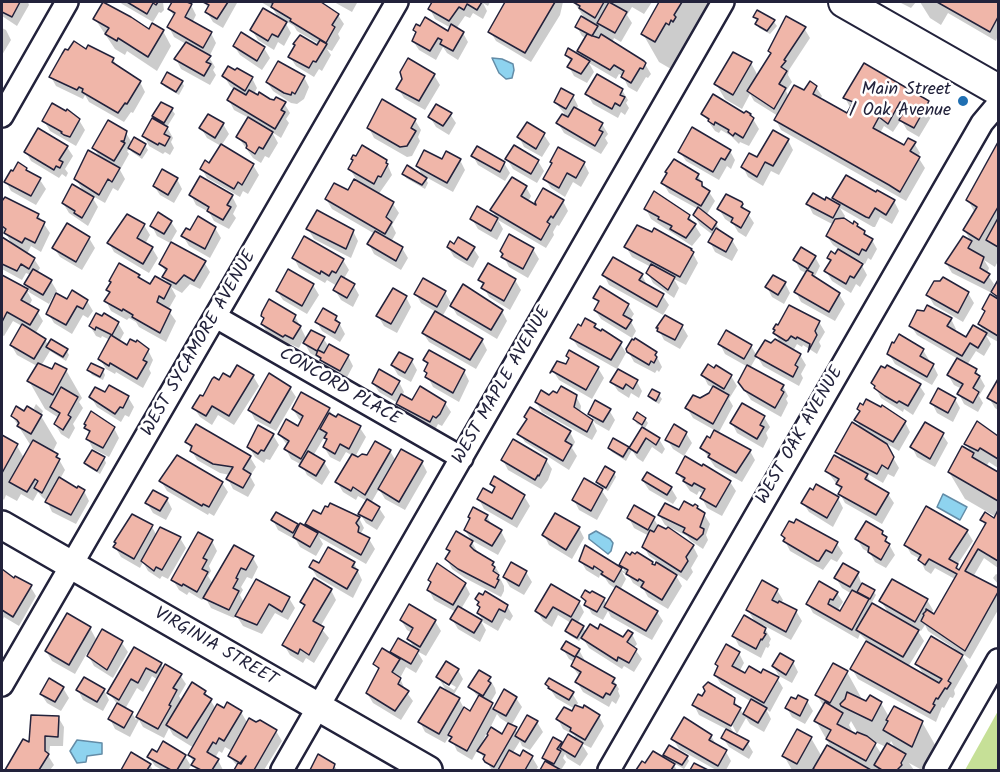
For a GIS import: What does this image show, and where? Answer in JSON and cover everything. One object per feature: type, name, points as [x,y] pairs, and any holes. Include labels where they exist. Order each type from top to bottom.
[{"type":"main road","points":[[844,2],[999,90]]},
{"type":"street","points":[[2,116],[67,2]]},
{"type":"street","name":"WEST SYCAMORE AVENUE","points":[[2,685],[397,2]]},
{"type":"street","name":"WEST MAPLE AVENUE","points":[[282,771],[723,2]]},
{"type":"street","name":"WEST OAK AVENUE","points":[[609,771],[976,133],[999,104]]},
{"type":"street","name":"CONCORD PLACE","points":[[216,317],[462,458]]},
{"type":"street","name":"VIRGINIA STREET","points":[[2,525],[428,771]]},
{"type":"street","points":[[935,771],[999,660]]},
{"type":"green space","points":[[998,711],[998,770],[965,770]]},
{"type":"water","points":[[492,58],[513,64],[512,78],[506,79],[499,73]]},
{"type":"water","points":[[943,494],[967,507],[960,520],[937,507]]},
{"type":"water","points":[[596,531],[613,543],[608,554],[589,539],[589,535]]},
{"type":"water","points":[[77,740],[102,743],[102,754],[87,756],[86,762],[77,763],[70,751]]},
{"type":"building","points":[[2,2],[20,2],[12,17],[2,12]]},
{"type":"building","points":[[103,2],[149,29],[152,23],[164,30],[148,57],[118,38],[117,41],[105,34],[109,28],[93,19]]},
{"type":"building","points":[[127,2],[158,2],[156,5],[153,3],[147,14]]},
{"type":"building","points":[[172,2],[192,4],[185,17],[212,32],[203,48],[167,27],[175,13],[168,9]]},
{"type":"building","points":[[203,2],[228,2],[217,19],[205,12],[209,5]]},
{"type":"building","points":[[270,2],[321,2],[339,14],[332,25],[335,27],[326,43],[290,21],[291,19],[271,7],[273,3]]},
{"type":"building","points":[[432,2],[482,2],[477,10],[467,4],[464,10],[459,7],[449,21],[428,9]]},
{"type":"building","points":[[505,2],[555,2],[525,53],[488,32]]},
{"type":"building","points":[[573,2],[604,2],[595,18]]},
{"type":"building","points":[[609,2],[627,12],[615,33],[597,23]]},
{"type":"building","points":[[659,2],[682,2],[674,15],[676,17],[673,22],[671,20],[669,25],[666,23],[655,42],[641,34]]},
{"type":"building","points":[[937,2],[998,2],[998,17],[990,32]]},
{"type":"building","points":[[263,8],[287,22],[278,37],[272,34],[268,41],[250,30]]},
{"type":"building","points":[[757,10],[775,20],[767,31],[755,24],[758,19],[753,17]]},
{"type":"building","points":[[581,16],[598,26],[592,36],[575,27]]},
{"type":"building","points":[[786,16],[806,27],[781,67],[787,71],[779,84],[786,88],[774,109],[747,91],[771,53],[768,51]]},
{"type":"building","points":[[425,17],[448,31],[451,24],[464,32],[453,51],[440,44],[442,40],[438,38],[430,51],[412,41],[416,32],[413,30],[416,24],[420,26]]},
{"type":"building","points":[[241,32],[265,47],[257,61],[233,46]]},
{"type":"building","points":[[587,34],[599,38],[601,34],[644,61],[646,63],[643,69],[640,68],[631,83],[621,77],[624,71],[614,65],[610,70],[577,51]]},
{"type":"building","points":[[300,35],[317,45],[320,40],[327,44],[316,62],[313,61],[309,68],[288,57],[295,45],[293,44]]},
{"type":"building","points":[[74,41],[86,49],[88,45],[114,58],[112,62],[141,81],[127,104],[125,103],[118,113],[82,92],[83,89],[79,87],[77,90],[49,77],[65,49],[68,50]]},
{"type":"building","points":[[186,42],[211,56],[206,62],[211,64],[204,76],[174,59]]},
{"type":"building","points":[[568,48],[590,61],[581,74],[567,67],[572,59],[565,55]]},
{"type":"building","points":[[733,52],[752,62],[733,95],[714,84]]},
{"type":"building","points":[[408,58],[435,74],[419,101],[396,89],[402,79],[400,72]]},
{"type":"building","points":[[278,61],[305,76],[295,94],[284,93],[266,82]]},
{"type":"building","points":[[864,63],[929,101],[914,128],[899,120],[907,106],[900,102],[888,124],[879,117],[873,128],[904,145],[908,138],[916,142],[910,151],[920,157],[900,192],[774,120],[794,85],[804,90],[810,81],[817,86],[813,94],[847,113],[853,102],[843,98]]},
{"type":"building","points":[[228,66],[253,77],[245,91],[222,76]]},
{"type":"building","points":[[167,72],[183,81],[176,92],[161,83]]},
{"type":"building","points":[[597,74],[623,89],[620,95],[625,97],[620,106],[615,103],[612,109],[585,94]]},
{"type":"building","points":[[234,88],[246,95],[249,90],[258,95],[259,92],[270,99],[274,100],[276,97],[286,102],[281,110],[285,112],[275,129],[227,100]]},
{"type":"building","points":[[561,88],[574,95],[566,109],[554,102]]},
{"type":"building","points":[[713,94],[744,113],[746,111],[754,118],[743,138],[735,133],[733,136],[728,132],[729,130],[715,122],[714,125],[701,114]]},
{"type":"building","points":[[382,99],[416,119],[411,128],[416,131],[407,146],[400,147],[367,128]]},
{"type":"building","points":[[161,102],[173,108],[164,123],[152,116]]},
{"type":"building","points":[[52,103],[66,111],[67,109],[80,119],[70,137],[42,121]]},
{"type":"building","points":[[436,104],[452,113],[443,126],[428,117]]},
{"type":"building","points":[[574,107],[603,123],[599,130],[603,132],[595,146],[556,123],[562,114],[568,117]]},
{"type":"building","points":[[208,114],[224,123],[215,138],[199,128]]},
{"type":"building","points":[[248,117],[273,132],[263,149],[259,147],[255,154],[246,148],[246,143],[236,137]]},
{"type":"building","points":[[152,118],[168,127],[164,134],[170,137],[165,146],[159,143],[158,145],[142,136]]},
{"type":"building","points":[[108,120],[127,131],[124,141],[121,141],[125,143],[114,161],[92,148]]},
{"type":"building","points":[[527,122],[545,133],[536,149],[517,137]]},
{"type":"building","points":[[692,127],[731,150],[725,160],[721,158],[713,172],[678,152]]},
{"type":"building","points":[[38,128],[68,146],[59,160],[63,162],[60,168],[56,166],[54,170],[24,152]]},
{"type":"building","points":[[773,130],[789,139],[773,166],[765,162],[757,177],[741,167],[749,153],[757,157]]},
{"type":"building","points":[[134,137],[146,144],[140,155],[128,148]]},
{"type":"building","points":[[998,142],[998,207],[979,240],[963,230],[977,207],[966,200]]},
{"type":"building","points":[[221,144],[254,164],[242,185],[238,182],[234,189],[200,169],[205,160],[209,163]]},
{"type":"building","points":[[362,145],[387,160],[388,164],[381,177],[378,176],[374,184],[348,169],[353,155],[356,156]]},
{"type":"building","points":[[514,145],[539,160],[531,174],[505,159]]},
{"type":"building","points":[[477,146],[505,162],[500,172],[471,156]]},
{"type":"building","points":[[558,147],[585,162],[576,178],[567,173],[559,188],[543,179]]},
{"type":"building","points":[[88,150],[120,168],[112,182],[108,179],[99,195],[74,179]]},
{"type":"building","points":[[424,150],[442,159],[446,151],[461,159],[447,183],[416,166]]},
{"type":"building","points":[[674,159],[699,174],[696,179],[710,191],[701,206],[661,183]]},
{"type":"building","points":[[18,162],[27,168],[26,170],[41,178],[31,196],[4,182]]},
{"type":"building","points":[[407,165],[427,178],[422,185],[402,174]]},
{"type":"building","points":[[162,169],[178,178],[168,195],[153,186]]},
{"type":"building","points":[[846,175],[895,200],[886,215],[875,208],[869,218],[832,198]]},
{"type":"building","points":[[200,176],[233,195],[227,205],[231,207],[223,220],[207,211],[209,207],[189,195]]},
{"type":"building","points":[[512,177],[527,186],[521,196],[536,205],[535,202],[543,188],[564,200],[553,218],[551,216],[547,222],[550,224],[541,240],[490,210]]},
{"type":"building","points":[[354,179],[394,202],[386,217],[392,222],[385,234],[325,199],[334,183],[348,190]]},
{"type":"building","points":[[72,184],[94,197],[82,218],[62,203]]},
{"type":"building","points":[[654,191],[690,215],[688,219],[696,224],[686,238],[670,229],[672,226],[658,219],[659,217],[644,209]]},
{"type":"building","points":[[813,193],[840,205],[833,218],[806,204]]},
{"type":"building","points":[[726,194],[742,202],[741,207],[750,212],[741,228],[731,222],[733,218],[717,209]]},
{"type":"building","points":[[5,197],[39,214],[37,218],[45,222],[35,243],[25,238],[22,243],[4,233],[6,229],[2,226],[2,201]]},
{"type":"building","points":[[477,206],[498,218],[491,231],[470,219]]},
{"type":"building","points":[[698,207],[717,222],[712,230],[693,215]]},
{"type":"building","points":[[317,210],[354,230],[346,249],[306,229]]},
{"type":"building","points":[[158,212],[172,221],[164,234],[150,226]]},
{"type":"building","points":[[127,214],[145,224],[137,238],[153,247],[143,264],[107,243]]},
{"type":"building","points":[[198,216],[216,227],[205,249],[181,236],[186,228],[190,230]]},
{"type":"building","points":[[844,218],[853,224],[854,221],[865,231],[864,234],[873,239],[866,251],[862,249],[859,255],[826,236],[835,219]]},
{"type":"building","points":[[998,218],[998,247],[986,240]]},
{"type":"building","points":[[67,223],[90,237],[76,262],[52,248]]},
{"type":"building","points":[[637,225],[652,232],[654,228],[692,249],[694,252],[680,277],[624,247]]},
{"type":"building","points":[[716,228],[733,239],[726,252],[708,242]]},
{"type":"building","points":[[375,231],[403,247],[396,261],[367,244]]},
{"type":"building","points":[[509,234],[534,248],[523,269],[501,257],[503,254],[500,251]]},
{"type":"building","points":[[304,236],[344,259],[336,273],[332,271],[329,276],[321,271],[320,274],[292,258]]},
{"type":"building","points":[[963,236],[972,241],[968,248],[984,257],[980,268],[990,274],[984,283],[945,263]]},
{"type":"building","points":[[2,237],[35,258],[29,269],[21,264],[17,271],[2,264]]},
{"type":"building","points":[[458,237],[475,247],[467,260],[447,247],[450,241],[454,244]]},
{"type":"building","points":[[171,242],[206,261],[194,281],[184,275],[176,284],[162,277],[167,269],[159,264]]},
{"type":"building","points":[[801,247],[816,256],[808,269],[793,260]]},
{"type":"building","points":[[838,249],[863,264],[854,278],[850,276],[846,284],[824,271],[831,260],[827,258],[831,251],[835,254]]},
{"type":"building","points":[[613,257],[643,274],[639,280],[664,294],[657,307],[602,275]]},
{"type":"building","points":[[119,263],[140,275],[138,277],[150,284],[155,276],[171,285],[164,299],[159,296],[157,302],[171,310],[160,333],[132,317],[133,315],[123,309],[122,311],[104,301],[110,292],[106,290],[111,282],[109,281]]},
{"type":"building","points":[[488,263],[516,279],[504,301],[481,288],[484,283],[478,280]]},
{"type":"building","points":[[651,264],[675,277],[668,290],[646,273]]},
{"type":"building","points":[[33,269],[52,280],[43,295],[24,284]]},
{"type":"building","points":[[288,269],[314,284],[302,306],[276,291]]},
{"type":"building","points":[[807,270],[840,293],[829,312],[794,292]]},
{"type":"building","points":[[2,275],[28,289],[21,300],[39,310],[30,325],[7,312],[2,322]]},
{"type":"building","points":[[773,275],[786,282],[778,295],[765,287]]},
{"type":"building","points":[[341,276],[355,284],[347,298],[333,290]]},
{"type":"building","points":[[943,277],[969,292],[958,313],[926,295],[934,281],[940,281]]},
{"type":"building","points":[[423,278],[446,291],[437,307],[414,294]]},
{"type":"building","points":[[998,280],[998,297],[991,292]]},
{"type":"building","points":[[463,284],[503,310],[491,330],[450,306]]},
{"type":"building","points":[[600,286],[629,304],[623,315],[632,320],[626,329],[594,310],[599,301],[593,298]]},
{"type":"building","points":[[393,288],[407,296],[391,324],[376,316]]},
{"type":"building","points":[[72,290],[88,300],[83,309],[77,306],[66,325],[46,314],[56,293],[67,299]]},
{"type":"building","points":[[990,294],[998,299],[998,336],[978,324],[985,311],[982,309]]},
{"type":"building","points":[[269,299],[296,315],[293,321],[301,326],[293,339],[285,335],[283,337],[261,324],[264,318],[261,316],[262,312]]},
{"type":"building","points":[[789,305],[820,321],[815,331],[817,335],[808,352],[810,344],[791,336],[786,341],[773,333],[775,330],[773,329],[776,324],[778,325]]},
{"type":"building","points":[[927,305],[952,318],[947,326],[966,337],[973,325],[987,333],[978,348],[970,343],[962,356],[909,326],[917,310],[924,311]]},
{"type":"building","points":[[323,308],[337,316],[335,320],[340,323],[335,333],[315,322]]},
{"type":"building","points":[[435,311],[483,339],[470,360],[422,333]]},
{"type":"building","points":[[96,313],[102,316],[104,313],[119,322],[112,335],[89,326]]},
{"type":"building","points":[[665,315],[683,325],[675,340],[657,331],[658,328],[656,328]]},
{"type":"building","points":[[585,318],[596,324],[594,327],[601,331],[602,329],[622,342],[611,360],[570,338],[578,324],[581,326]]},
{"type":"building","points":[[22,324],[46,339],[34,359],[10,345]]},
{"type":"building","points":[[311,330],[325,337],[317,351],[303,343]]},
{"type":"building","points":[[726,330],[752,345],[744,359],[718,344]]},
{"type":"building","points":[[899,334],[924,349],[920,356],[934,364],[927,377],[887,354],[892,342],[894,343]]},
{"type":"building","points":[[111,335],[127,345],[130,339],[136,342],[137,340],[149,349],[143,360],[147,362],[137,379],[110,363],[109,366],[98,359]]},
{"type":"building","points":[[635,338],[657,352],[654,363],[651,361],[649,365],[627,352],[626,349]]},
{"type":"building","points":[[51,339],[68,349],[63,357],[46,347]]},
{"type":"building","points":[[775,339],[801,354],[795,365],[798,367],[793,377],[755,356],[765,340],[771,343]]},
{"type":"building","points":[[329,344],[349,355],[340,371],[320,360],[321,358],[316,355],[318,350],[324,353]]},
{"type":"building","points":[[429,350],[465,370],[453,393],[425,377],[427,373],[424,371],[428,363],[423,360]]},
{"type":"building","points":[[569,350],[599,367],[586,390],[552,371],[550,373],[557,361],[566,364]]},
{"type":"building","points":[[399,352],[413,359],[405,373],[391,365]]},
{"type":"building","points":[[957,358],[977,369],[975,373],[980,376],[973,388],[979,392],[973,403],[957,394],[963,384],[947,375]]},
{"type":"building","points":[[38,363],[52,369],[55,363],[67,369],[53,395],[27,381]]},
{"type":"building","points":[[91,363],[104,369],[100,377],[87,370]]},
{"type":"building","points":[[708,364],[714,368],[716,365],[732,375],[724,389],[701,375]]},
{"type":"building","points":[[237,365],[254,375],[229,416],[212,406],[206,416],[192,408],[200,395],[203,396],[214,377],[219,380],[223,373],[230,377]]},
{"type":"building","points":[[747,365],[784,385],[781,390],[784,392],[775,408],[744,390],[738,382]]},
{"type":"building","points":[[887,365],[921,384],[908,406],[885,396],[871,383],[881,366],[885,368]]},
{"type":"building","points":[[379,369],[400,381],[392,395],[372,383]]},
{"type":"building","points":[[618,369],[638,380],[633,389],[626,384],[623,389],[610,382]]},
{"type":"building","points":[[269,373],[291,387],[270,423],[248,410]]},
{"type":"building","points":[[998,379],[998,404],[987,398]]},
{"type":"building","points":[[109,385],[129,396],[123,408],[120,407],[115,414],[89,397],[95,387],[105,392]]},
{"type":"building","points":[[420,386],[446,402],[440,414],[436,418],[433,416],[430,422],[396,404],[401,394],[412,400]]},
{"type":"building","points":[[561,386],[577,395],[574,407],[593,420],[587,432],[535,402],[541,390],[549,395],[553,391],[557,393]]},
{"type":"building","points":[[713,386],[729,395],[713,424],[685,408],[693,395],[700,398],[709,393]]},
{"type":"building","points":[[61,387],[78,397],[68,415],[71,417],[63,430],[54,424],[60,413],[50,407]]},
{"type":"building","points":[[938,388],[956,398],[948,413],[930,403]]},
{"type":"building","points":[[652,389],[660,393],[656,401],[648,396]]},
{"type":"building","points":[[301,392],[330,408],[301,459],[284,449],[289,441],[278,434],[286,419],[298,426],[303,416],[292,409]]},
{"type":"building","points":[[866,399],[881,407],[882,405],[906,421],[893,442],[854,420],[860,411],[857,409],[860,403],[863,405]]},
{"type":"building","points":[[595,400],[611,409],[603,422],[588,414]]},
{"type":"building","points":[[742,403],[765,416],[760,425],[764,427],[757,439],[730,423]]},
{"type":"building","points":[[16,406],[24,411],[27,406],[42,415],[31,434],[17,426],[19,423],[11,416]]},
{"type":"building","points":[[530,407],[571,431],[565,441],[572,445],[563,461],[517,434],[527,419],[524,417]]},
{"type":"building","points":[[91,411],[115,427],[103,448],[86,439],[90,431],[84,428],[86,425],[84,424]]},
{"type":"building","points":[[637,412],[646,418],[642,425],[633,419]]},
{"type":"building","points":[[329,413],[336,417],[338,414],[361,426],[349,449],[340,444],[335,454],[323,447],[327,433],[320,429]]},
{"type":"building","points":[[977,421],[998,436],[998,459],[980,448],[978,451],[964,444]]},
{"type":"building","points":[[852,422],[887,444],[894,457],[888,469],[882,465],[877,474],[835,452]]},
{"type":"building","points":[[925,422],[944,433],[930,459],[910,447]]},
{"type":"building","points":[[196,424],[251,456],[243,469],[251,474],[243,488],[226,479],[233,467],[213,464],[190,451],[192,446],[185,442]]},
{"type":"building","points":[[674,424],[687,432],[679,447],[665,440]]},
{"type":"building","points":[[258,425],[274,434],[264,451],[261,450],[258,454],[247,447]]},
{"type":"building","points":[[642,427],[660,438],[656,445],[646,438],[637,453],[629,448]]},
{"type":"building","points":[[714,430],[751,450],[736,473],[708,457],[710,454],[700,448],[707,436],[710,438]]},
{"type":"building","points":[[2,435],[18,444],[2,473]]},
{"type":"building","points":[[613,438],[629,447],[623,457],[608,448]]},
{"type":"building","points":[[513,439],[547,459],[535,480],[501,460]]},
{"type":"building","points":[[33,440],[58,454],[56,457],[60,459],[42,493],[34,488],[38,481],[35,479],[27,492],[9,482]]},
{"type":"building","points":[[375,441],[391,450],[365,495],[353,487],[351,491],[335,482],[352,454],[358,457],[362,454],[367,455]]},
{"type":"building","points":[[962,446],[974,453],[972,457],[998,472],[998,501],[948,472]]},
{"type":"building","points":[[401,449],[423,461],[399,502],[378,489]]},
{"type":"building","points":[[92,450],[105,457],[97,471],[84,463]]},
{"type":"building","points":[[308,451],[325,461],[316,476],[299,466]]},
{"type":"building","points":[[177,455],[223,482],[209,507],[203,504],[202,506],[159,481]]},
{"type":"building","points":[[834,455],[868,474],[865,479],[889,493],[876,515],[838,494],[842,487],[836,484],[839,479],[825,471]]},
{"type":"building","points":[[685,456],[731,481],[716,507],[700,498],[705,489],[694,483],[692,486],[676,473]]},
{"type":"building","points":[[605,466],[615,472],[606,488],[596,482]]},
{"type":"building","points":[[647,472],[672,487],[667,495],[642,480]]},
{"type":"building","points":[[494,476],[525,495],[512,519],[477,499],[483,488],[492,493],[495,487],[490,484]]},
{"type":"building","points":[[59,477],[85,490],[71,515],[45,502]]},
{"type":"building","points":[[584,478],[603,489],[591,511],[572,500]]},
{"type":"building","points":[[816,484],[839,497],[827,518],[801,503],[810,488],[813,490]]},
{"type":"building","points":[[153,490],[168,498],[160,511],[145,503]]},
{"type":"building","points":[[367,499],[380,507],[372,521],[358,514]]},
{"type":"building","points":[[684,501],[693,506],[695,504],[705,513],[700,527],[704,529],[703,534],[697,540],[683,532],[685,528],[658,515],[665,503],[679,510]]},
{"type":"building","points":[[330,503],[360,517],[356,523],[359,527],[358,532],[370,538],[361,555],[305,524],[313,510],[321,514],[325,506],[328,507]]},
{"type":"building","points":[[634,505],[655,517],[648,530],[627,518]]},
{"type":"building","points":[[926,506],[968,530],[949,559],[958,564],[956,568],[959,570],[986,523],[980,520],[985,512],[994,518],[998,510],[998,561],[978,549],[965,571],[998,588],[998,592],[965,651],[921,621],[926,609],[934,614],[957,574],[929,559],[925,565],[918,560],[921,555],[904,545]]},
{"type":"building","points":[[473,507],[488,515],[485,520],[502,530],[492,546],[464,530]]},
{"type":"building","points":[[276,512],[298,524],[293,533],[271,520]]},
{"type":"building","points":[[555,513],[580,527],[566,550],[542,535]]},
{"type":"building","points":[[132,514],[153,525],[134,559],[113,547]]},
{"type":"building","points":[[796,519],[838,542],[832,553],[826,550],[817,561],[783,541],[785,538],[781,535],[789,521],[794,523]]},
{"type":"building","points":[[866,521],[883,531],[882,534],[887,537],[885,541],[890,544],[881,560],[868,552],[869,547],[855,539]]},
{"type":"building","points":[[300,523],[318,533],[310,547],[293,537]]},
{"type":"building","points":[[658,525],[666,529],[668,527],[694,545],[686,557],[688,561],[681,572],[642,547],[650,530],[654,532]]},
{"type":"building","points":[[160,527],[181,537],[162,570],[156,567],[154,571],[141,561]]},
{"type":"building","points":[[456,531],[473,541],[470,546],[474,550],[494,562],[493,571],[499,575],[495,588],[458,569],[445,559],[450,551],[446,549]]},
{"type":"building","points":[[198,532],[213,540],[203,558],[207,560],[202,569],[208,572],[197,592],[171,580]]},
{"type":"building","points":[[234,545],[254,556],[246,570],[241,568],[236,578],[238,579],[233,588],[239,591],[229,610],[203,598]]},
{"type":"building","points":[[585,545],[622,568],[614,582],[601,574],[603,572],[594,566],[593,569],[579,561]]},
{"type":"building","points":[[328,547],[355,562],[352,567],[358,570],[347,589],[309,567],[313,560],[319,563]]},
{"type":"building","points":[[626,552],[630,555],[632,552],[635,554],[637,552],[653,562],[652,564],[655,565],[656,562],[677,575],[662,600],[641,587],[644,582],[626,574],[628,570],[619,565]]},
{"type":"building","points":[[511,562],[527,571],[519,586],[503,577]]},
{"type":"building","points":[[437,563],[466,583],[453,605],[427,590],[431,582],[428,580]]},
{"type":"building","points":[[843,563],[859,572],[850,587],[834,578]]},
{"type":"building","points":[[2,569],[14,578],[15,576],[32,585],[13,617],[2,610]]},
{"type":"building","points":[[314,578],[332,589],[313,621],[324,627],[309,655],[300,649],[298,654],[282,645],[305,605],[300,602]]},
{"type":"building","points":[[256,579],[290,597],[282,612],[269,604],[257,625],[235,616]]},
{"type":"building","points":[[892,579],[928,599],[915,622],[879,601]]},
{"type":"building","points":[[762,580],[778,589],[772,600],[797,610],[786,632],[746,610]]},
{"type":"building","points":[[819,581],[838,592],[828,604],[840,611],[852,590],[869,599],[852,630],[806,604]]},
{"type":"building","points":[[862,583],[875,590],[870,599],[857,592]]},
{"type":"building","points":[[551,584],[580,601],[571,617],[553,607],[546,618],[535,611]]},
{"type":"building","points":[[616,586],[658,611],[646,631],[604,607]]},
{"type":"building","points":[[585,590],[605,598],[597,612],[584,605],[586,601],[581,597]]},
{"type":"building","points":[[485,591],[508,605],[505,612],[499,609],[492,622],[477,613],[480,607],[477,605],[479,602],[475,599],[479,593],[483,595]]},
{"type":"building","points":[[872,603],[919,630],[903,657],[856,630]]},
{"type":"building","points":[[409,604],[436,620],[420,647],[407,639],[413,628],[400,620]]},
{"type":"building","points":[[458,606],[482,620],[474,633],[450,619]]},
{"type":"building","points":[[67,613],[91,627],[69,665],[45,651]]},
{"type":"building","points":[[744,615],[766,628],[764,633],[766,634],[756,649],[732,636]]},
{"type":"building","points":[[572,619],[584,626],[577,638],[565,631]]},
{"type":"building","points":[[590,624],[598,629],[600,624],[623,637],[628,630],[633,633],[627,642],[637,649],[629,663],[618,657],[617,661],[581,638]]},
{"type":"building","points":[[102,629],[123,641],[107,670],[87,656]]},
{"type":"building","points":[[931,636],[963,655],[948,681],[951,683],[938,699],[936,698],[930,713],[850,669],[866,641],[939,683],[942,679],[915,664]]},
{"type":"building","points":[[398,638],[419,650],[411,664],[390,652]]},
{"type":"building","points":[[566,641],[580,649],[575,657],[561,649]]},
{"type":"building","points":[[726,644],[740,652],[732,666],[745,673],[749,666],[761,673],[763,669],[779,677],[764,703],[714,675],[718,666],[715,664]]},
{"type":"building","points":[[134,647],[162,663],[156,673],[146,668],[138,683],[131,679],[119,700],[107,693]]},
{"type":"building","points":[[382,648],[400,659],[392,672],[401,678],[398,684],[409,691],[395,711],[366,693],[379,668],[373,664]]},
{"type":"building","points":[[780,653],[794,661],[786,675],[772,666]]},
{"type":"building","points":[[576,656],[615,678],[612,683],[616,685],[610,695],[606,693],[603,698],[575,682],[581,672],[571,666]]},
{"type":"building","points":[[446,661],[459,669],[449,685],[436,677]]},
{"type":"building","points":[[833,663],[848,671],[830,703],[815,695]]},
{"type":"building","points":[[165,664],[182,674],[173,688],[177,690],[169,705],[171,706],[158,729],[136,717]]},
{"type":"building","points":[[479,670],[491,677],[488,681],[491,683],[483,696],[468,687]]},
{"type":"building","points":[[84,677],[105,689],[97,702],[76,690]]},
{"type":"building","points":[[49,678],[64,687],[55,702],[40,694]]},
{"type":"building","points":[[549,678],[574,692],[569,700],[548,688],[545,684]]},
{"type":"building","points":[[192,682],[206,691],[204,694],[212,699],[187,738],[166,725]]},
{"type":"building","points":[[708,682],[735,698],[734,704],[741,708],[731,726],[692,705],[698,694],[702,696],[705,691],[703,687]]},
{"type":"building","points":[[440,687],[460,698],[439,734],[418,722]]},
{"type":"building","points":[[504,689],[517,697],[506,716],[493,709]]},
{"type":"building","points":[[847,692],[866,701],[870,695],[882,702],[872,721],[841,706]]},
{"type":"building","points":[[479,695],[493,703],[467,751],[449,741],[452,737],[448,735],[464,707],[470,711]]},
{"type":"building","points":[[798,695],[808,700],[800,716],[785,708],[791,697],[796,699]]},
{"type":"building","points":[[751,699],[767,708],[758,723],[743,714]]},
{"type":"building","points":[[227,702],[242,711],[224,741],[219,738],[216,744],[213,742],[207,752],[219,759],[212,770],[201,770],[191,765],[195,759],[188,755],[217,704],[224,708]]},
{"type":"building","points":[[825,702],[843,713],[837,724],[856,734],[857,732],[867,736],[876,743],[866,761],[826,739],[831,730],[814,721]]},
{"type":"building","points":[[117,703],[133,712],[124,728],[108,719]]},
{"type":"building","points":[[575,705],[583,708],[584,705],[600,715],[585,740],[556,719],[564,707],[572,711]]},
{"type":"building","points":[[894,706],[923,721],[912,747],[883,730]]},
{"type":"building","points":[[31,715],[59,716],[58,737],[45,736],[45,751],[49,754],[39,770],[5,770],[23,739],[29,742]]},
{"type":"building","points":[[527,715],[538,721],[525,742],[515,736]]},
{"type":"building","points":[[684,717],[712,735],[709,740],[727,750],[718,766],[671,739]]},
{"type":"building","points":[[249,718],[256,722],[260,720],[277,730],[254,770],[234,770],[238,763],[241,764],[246,756],[240,763],[228,756]]},
{"type":"building","points":[[508,723],[517,727],[494,767],[485,762],[483,759],[485,755],[477,751],[491,727],[502,734]]},
{"type":"building","points":[[726,729],[749,741],[743,750],[721,738]]},
{"type":"building","points":[[797,729],[812,737],[797,764],[782,756]]},
{"type":"building","points":[[568,734],[583,743],[575,757],[560,748]]},
{"type":"building","points":[[553,737],[562,742],[557,749],[561,751],[554,764],[542,758]]},
{"type":"building","points":[[163,741],[186,755],[177,770],[171,770],[147,757],[152,749],[157,752]]},
{"type":"building","points":[[887,743],[906,754],[902,765],[897,770],[882,770],[874,765]]},
{"type":"building","points":[[669,745],[688,756],[682,765],[663,755]]},
{"type":"building","points":[[827,745],[871,770],[813,769]]},
{"type":"building","points":[[509,750],[520,756],[523,750],[533,756],[525,770],[498,770]]},
{"type":"building","points":[[653,751],[675,764],[671,770],[636,770],[642,761],[645,763]]},
{"type":"building","points":[[131,752],[151,764],[147,770],[121,770]]},
{"type":"building","points":[[318,754],[335,764],[333,770],[310,770]]},
{"type":"building","points":[[545,761],[561,770],[540,770]]},
{"type":"building","points":[[694,763],[708,770],[690,770]]},
{"type":"place","name":"Main Street / Oak Avenue","points":[[963,101]]}]
